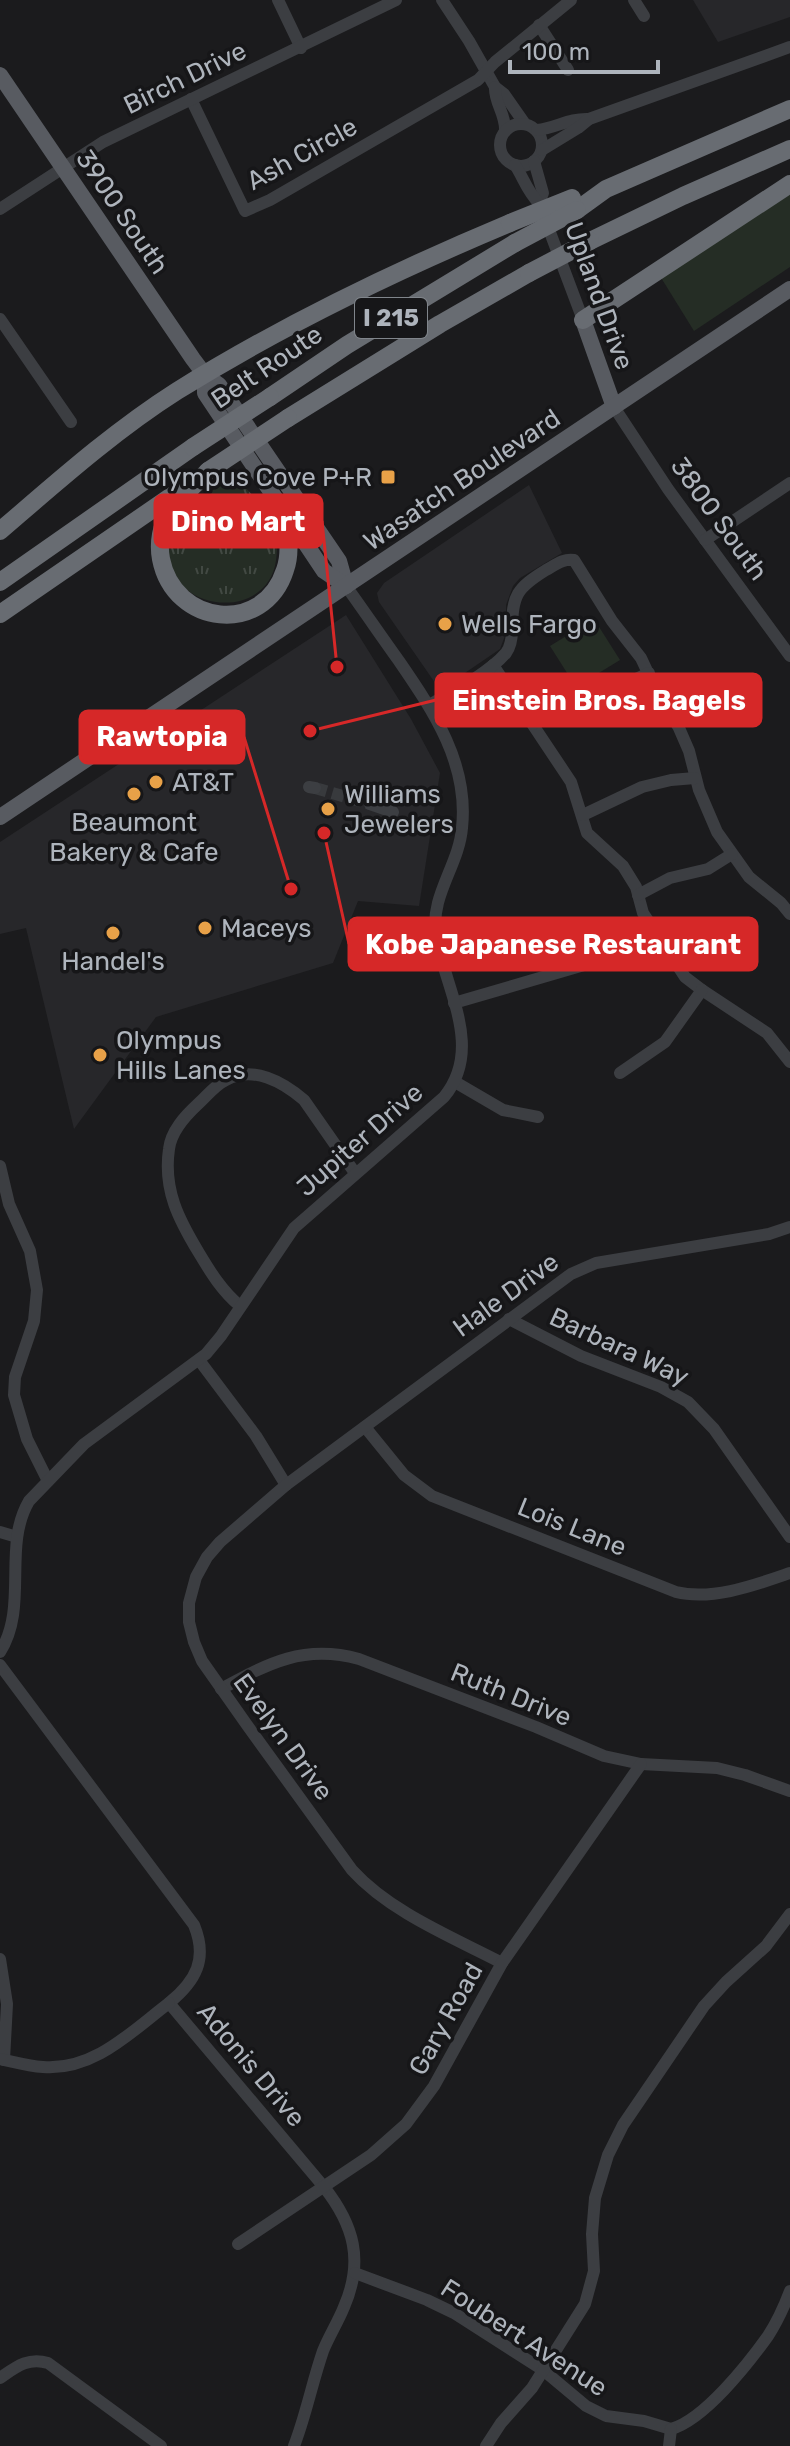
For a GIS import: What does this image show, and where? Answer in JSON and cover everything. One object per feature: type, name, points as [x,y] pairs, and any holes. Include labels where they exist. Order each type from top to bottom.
[{"type":"highway","name":"Belt Route","points":[[0,582],[193,447],[359,338],[574,204],[790,109]]},
{"type":"highway","name":"Belt Route","points":[[0,614],[288,418],[440,324],[590,241],[790,149]]},
{"type":"highway","points":[[583,320],[790,184]]},
{"type":"highway","points":[[0,531],[141,416],[205,375],[324,307],[510,223],[574,204]]},
{"type":"highway","points":[[208,471],[169,512],[159,547],[167,578],[191,607],[228,615],[247,612],[266,600],[285,571],[288,545],[283,510]]},
{"type":"main road","name":"3900 South","points":[[0,75],[205,375],[219,385],[339,561],[346,586]]},
{"type":"main road","name":"Wasatch Boulevard","points":[[0,817],[790,289]]},
{"type":"main road","name":"Upland Drive","points":[[583,320],[614,407]]},
{"type":"main road","name":"3900 South","points":[[205,375],[205,393],[283,510],[324,571],[346,586]]},
{"type":"street","points":[[278,0],[301,48]]},
{"type":"street","name":"Birch Drive","points":[[0,209],[103,142],[396,0]]},
{"type":"street","points":[[487,71],[571,0]]},
{"type":"street","points":[[634,0],[644,16]]},
{"type":"street","points":[[442,1],[495,87],[504,94],[525,124],[537,130],[549,129],[574,118],[589,119]]},
{"type":"street","points":[[539,25],[568,70]]},
{"type":"street","points":[[495,87],[494,97],[506,122],[501,150],[515,165],[522,166],[589,119],[790,47]]},
{"type":"street","name":"Ash Circle","points":[[191,99],[245,211],[270,200],[478,80],[487,71]]},
{"type":"street","points":[[505,131],[511,126],[525,124]]},
{"type":"street","points":[[537,130],[542,143],[538,155]]},
{"type":"street","name":"Upland Drive","points":[[538,155],[543,193],[539,203]]},
{"type":"street","name":"Upland Drive","points":[[515,165],[539,203],[583,320]]},
{"type":"street","points":[[0,319],[71,422]]},
{"type":"street","name":"3800 South","points":[[614,407],[668,489],[790,656]]},
{"type":"street","points":[[705,540],[790,483]]},
{"type":"street","points":[[429,705],[493,665],[508,651],[512,642],[513,603],[519,591],[530,580],[569,559],[574,560],[605,611],[632,644],[679,728],[714,827],[754,882],[790,914]]},
{"type":"street","name":"Jupiter Drive","points":[[0,1652],[14,1619],[17,1537],[23,1511],[29,1501],[104,1428],[199,1360],[213,1346],[294,1228],[428,1111],[455,1082],[463,1041],[437,942],[435,920],[440,893],[459,848],[464,813],[463,793],[451,749],[429,705],[346,586]]},
{"type":"street","points":[[493,665],[571,782],[587,833],[623,866],[633,881],[641,909],[687,979],[764,1030],[788,1055]]},
{"type":"street","points":[[533,724],[558,710],[596,698],[649,673]]},
{"type":"street","points":[[583,815],[642,787],[695,778]]},
{"type":"street","points":[[370,804],[393,812]]},
{"type":"street","points":[[638,895],[670,878],[708,869],[732,854]]},
{"type":"street","points":[[454,1003],[608,958]]},
{"type":"street","points":[[620,1073],[665,1042],[702,990]]},
{"type":"street","points":[[240,1306],[217,1282],[173,1204],[168,1175],[169,1148],[180,1124],[225,1080],[244,1074],[266,1077],[293,1090],[304,1100],[355,1173]]},
{"type":"street","points":[[455,1082],[503,1110],[538,1117]]},
{"type":"street","points":[[0,1166],[5,1207],[30,1251],[37,1290],[34,1321],[15,1377],[14,1395],[31,1449],[48,1481]]},
{"type":"street","name":"Hale Drive","points":[[286,1485],[571,1274],[587,1266],[769,1234],[790,1227]]},
{"type":"street","name":"Barbara Way","points":[[509,1319],[581,1356],[661,1387],[688,1402],[714,1429],[790,1537]]},
{"type":"street","points":[[199,1360],[256,1436],[286,1485]]},
{"type":"street","name":"Lois Lane","points":[[365,1427],[404,1475],[432,1496],[676,1592],[713,1594],[790,1573]]},
{"type":"street","name":"Evelyn Drive","points":[[286,1485],[207,1557],[192,1590],[188,1613],[202,1661],[359,1878],[394,1906],[502,1963]]},
{"type":"street","points":[[0,1532],[17,1537]]},
{"type":"street","name":"Ruth Drive","points":[[221,1689],[273,1662],[307,1653],[335,1653],[536,1727],[604,1756],[641,1764],[717,1768],[790,1791]]},
{"type":"street","name":"Adonis Drive","points":[[0,1665],[194,1925],[200,1948],[198,1966],[186,1990],[169,2003],[337,2203],[348,2225],[355,2273],[345,2305],[324,2348],[294,2446]]},
{"type":"street","name":"Gary Road","points":[[238,2244],[384,2146],[416,2112],[434,2086],[502,1963],[641,1764]]},
{"type":"street","points":[[486,2446],[501,2423],[532,2388],[589,2293],[594,2271],[592,2215],[595,2198],[608,2155],[619,2132],[704,2006],[766,1946],[790,1914]]},
{"type":"street","points":[[0,1959],[7,2004],[2,2060],[54,2067],[85,2060],[110,2048],[169,2003]]},
{"type":"street","name":"Foubert Avenue","points":[[355,2273],[454,2313],[543,2370],[586,2406],[606,2416],[644,2421],[671,2429]]},
{"type":"street","points":[[669,2446],[671,2429],[684,2426],[694,2418],[731,2382],[768,2336],[790,2291]]},
{"type":"street","points":[[0,2378],[24,2363],[48,2363],[161,2446]]},
{"type":"shaded area","points":[[693,0],[790,0],[790,17],[718,42]]},
{"type":"shaded area","points":[[529,485],[562,553],[520,578],[513,586],[506,605],[506,633],[500,649],[440,690],[379,602],[377,593],[384,583]]},
{"type":"shaded area","points":[[346,615],[411,719],[440,773],[419,906],[358,901],[333,963],[156,1017],[74,1129],[26,928],[0,934],[0,842]]},
{"type":"green space","points":[[790,191],[790,267],[694,331],[660,276]]},
{"type":"green space","points":[[222,484],[243,485],[270,518],[276,537],[276,560],[269,580],[256,594],[239,601],[220,602],[201,598],[185,588],[173,572],[168,551],[173,522],[189,505]]},
{"type":"green space","points":[[594,619],[620,660],[576,687],[550,646]]},
{"type":"tunnel","points":[[315,788],[370,804]]},
{"type":"place","name":"Olympus Cove P+R","points":[[388,477]]},
{"type":"place","name":"Wells Fargo","points":[[445,624]]},
{"type":"place","name":"Dino Mart","points":[[337,667]]},
{"type":"place","name":"Einstein Bros. Bagels","points":[[310,731]]},
{"type":"place","name":"AT&T","points":[[156,782]]},
{"type":"place","name":"Beaumont Bakery & Cafe","points":[[134,794]]},
{"type":"place","name":"Williams Jewelers","points":[[328,809]]},
{"type":"place","name":"Kobe Japanese Restaurant","points":[[324,833]]},
{"type":"place","name":"Rawtopia","points":[[291,889]]},
{"type":"place","name":"Maceys","points":[[205,928]]},
{"type":"place","name":"Handel's","points":[[113,933]]},
{"type":"place","name":"Olympus Hills Lanes","points":[[100,1055]]}]
